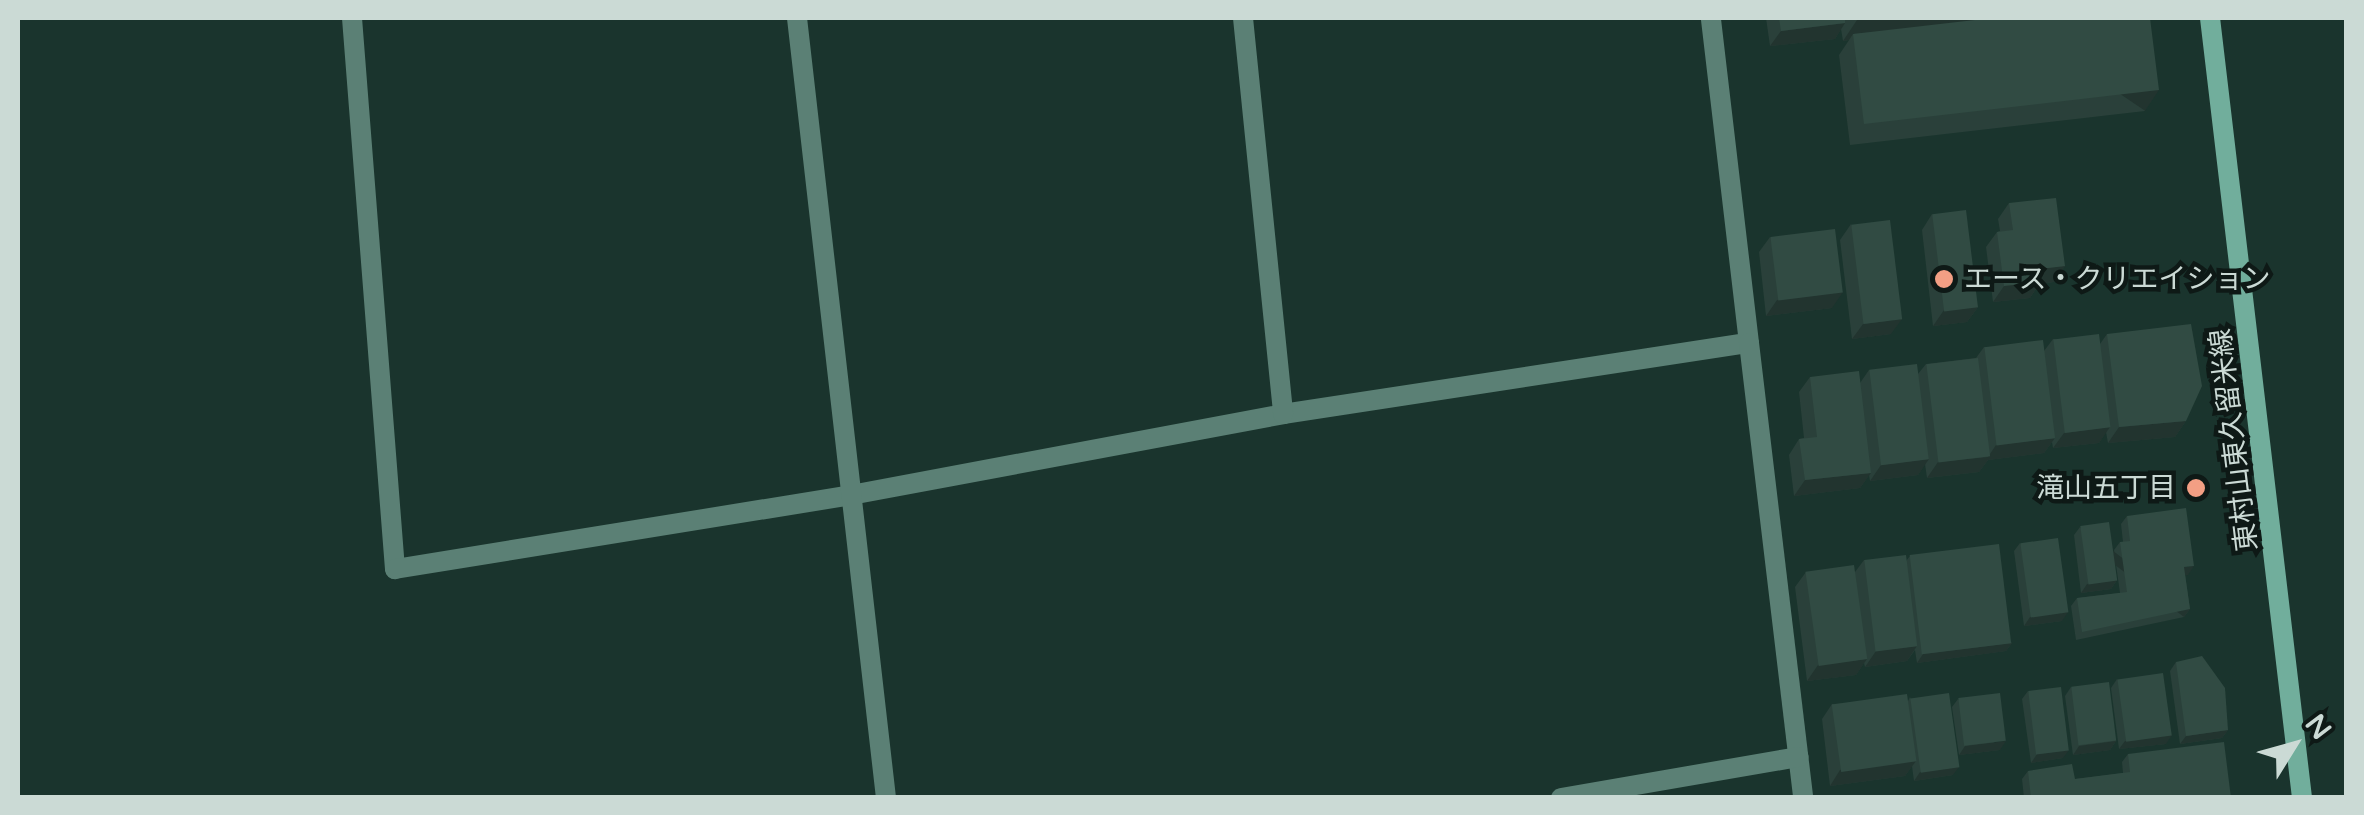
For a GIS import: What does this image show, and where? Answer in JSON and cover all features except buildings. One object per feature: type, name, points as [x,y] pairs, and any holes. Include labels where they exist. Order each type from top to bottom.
[{"type":"main road","name":"東村山東久留米線","points":[[2210,18],[2302,798]]},
{"type":"street","points":[[352,18],[395,569],[851,495],[1284,414],[1749,343]]},
{"type":"street","points":[[797,18],[886,798]]},
{"type":"street","points":[[1243,18],[1284,414]]},
{"type":"street","points":[[1711,18],[1802,798]]},
{"type":"street","points":[[1561,798],[1798,757]]},
{"type":"place","name":"エース・クリエイション","points":[[1944,279]]},
{"type":"place","name":"滝山五丁目","points":[[2196,488]]}]
